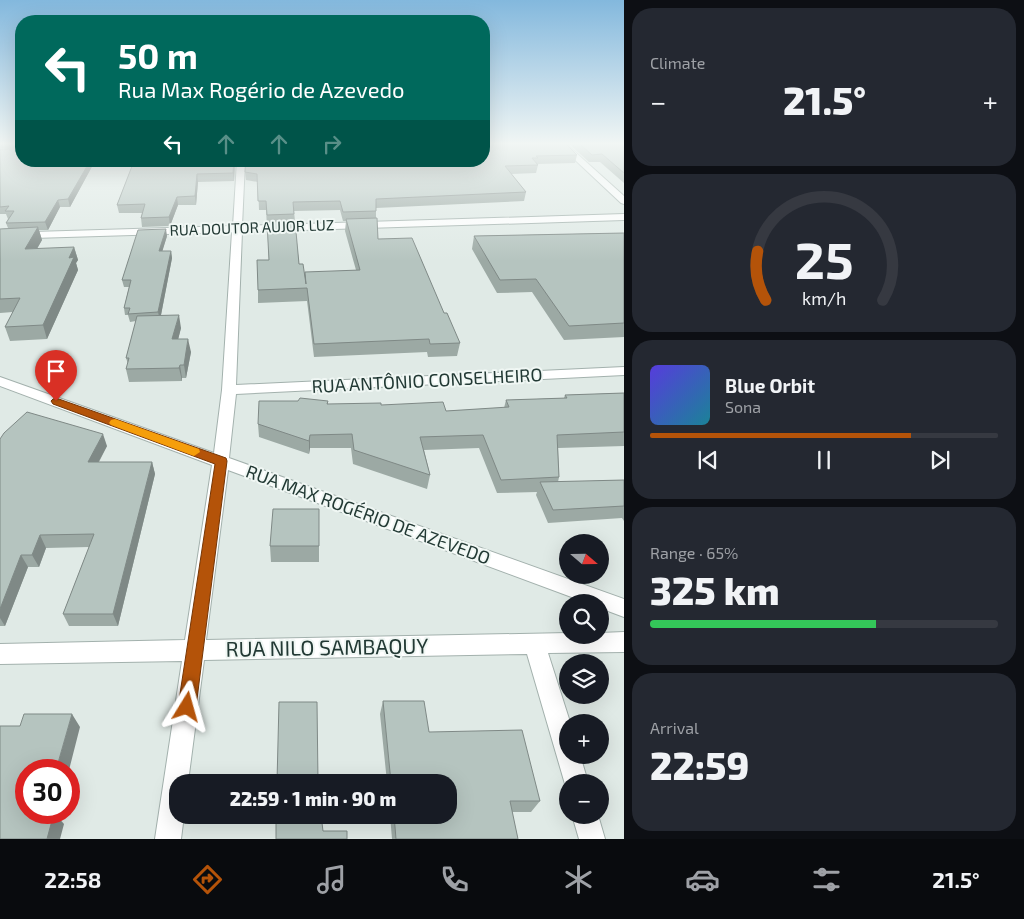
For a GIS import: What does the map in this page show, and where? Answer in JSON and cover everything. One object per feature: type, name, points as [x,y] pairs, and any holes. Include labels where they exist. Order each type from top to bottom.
[{"type":"street","points":[[168,839],[230,390],[240,182]]},
{"type":"street","points":[[602,182],[624,202]]},
{"type":"street","name":"RUA DOUTOR AUJOR LUZ","points":[[0,236],[624,217]]},
{"type":"street","name":"RUA ANTÔNIO CONSELHEIRO","points":[[230,390],[624,371]]},
{"type":"street","name":"RUA MAX ROGÉRIO DE AZEVEDO","points":[[0,382],[624,608]]},
{"type":"street","name":"RUA NILO SAMBAQUY","points":[[0,654],[624,642]]},
{"type":"street","points":[[535,644],[559,725]]},
{"type":"street","points":[[588,824],[592,839]]},
{"type":"building","points":[[0,182],[78,182],[68,199],[58,200],[45,222],[6,223],[14,211],[5,211],[9,206],[0,207]]},
{"type":"building","points":[[126,182],[196,182],[195,196],[177,197],[169,217],[141,218],[145,204],[117,205]]},
{"type":"building","points":[[257,182],[518,182],[526,192],[376,199],[376,211],[343,212],[340,201],[293,202],[294,214],[267,215],[266,201],[258,201]]},
{"type":"building","points":[[377,218],[378,239],[412,238],[444,313],[447,313],[460,343],[430,344],[429,339],[314,344],[307,288],[258,290],[257,260],[269,260],[267,222],[295,221],[299,264],[303,264],[306,284],[305,272],[360,270],[346,219]]},
{"type":"building","points":[[38,227],[25,249],[74,247],[69,258],[74,257],[43,325],[5,327],[20,298],[0,299],[0,229]]},
{"type":"building","points":[[166,229],[159,251],[171,251],[158,312],[128,314],[130,308],[124,308],[131,280],[122,280],[138,230]]},
{"type":"building","points":[[624,233],[624,323],[569,326],[536,279],[500,280],[474,236]]},
{"type":"building","points":[[179,315],[172,339],[188,339],[184,365],[180,365],[179,368],[126,369],[129,358],[126,358],[137,316]]},
{"type":"building","points":[[624,393],[624,432],[557,435],[559,477],[501,480],[483,435],[420,437],[430,475],[354,450],[352,434],[310,435],[309,441],[258,424],[259,401],[298,401],[300,398],[328,401],[327,404],[381,403],[381,405],[443,402],[446,411],[509,407],[506,400],[567,398],[565,395]]},
{"type":"building","points":[[27,412],[103,434],[88,462],[152,462],[113,614],[63,614],[94,534],[40,535],[32,555],[21,555],[0,609],[0,439]]},
{"type":"building","points":[[624,480],[624,506],[553,510],[540,482]]},
{"type":"building","points":[[273,509],[319,509],[319,546],[270,546]]},
{"type":"building","points":[[383,701],[424,701],[429,732],[522,730],[540,801],[510,801],[518,839],[396,839],[395,824],[457,824],[457,774],[390,774]]},
{"type":"building","points":[[279,702],[317,702],[318,774],[277,774]]},
{"type":"building","points":[[24,714],[72,714],[59,759],[15,759],[15,824],[51,824],[47,839],[0,839],[0,726],[20,726]]},
{"type":"building","points":[[276,824],[322,824],[323,831],[347,831],[347,839],[276,839]]},
{"type":"slow traffic","points":[[115,423],[194,452]]},
{"type":"route","points":[[56,401],[221,461],[187,707]]}]
